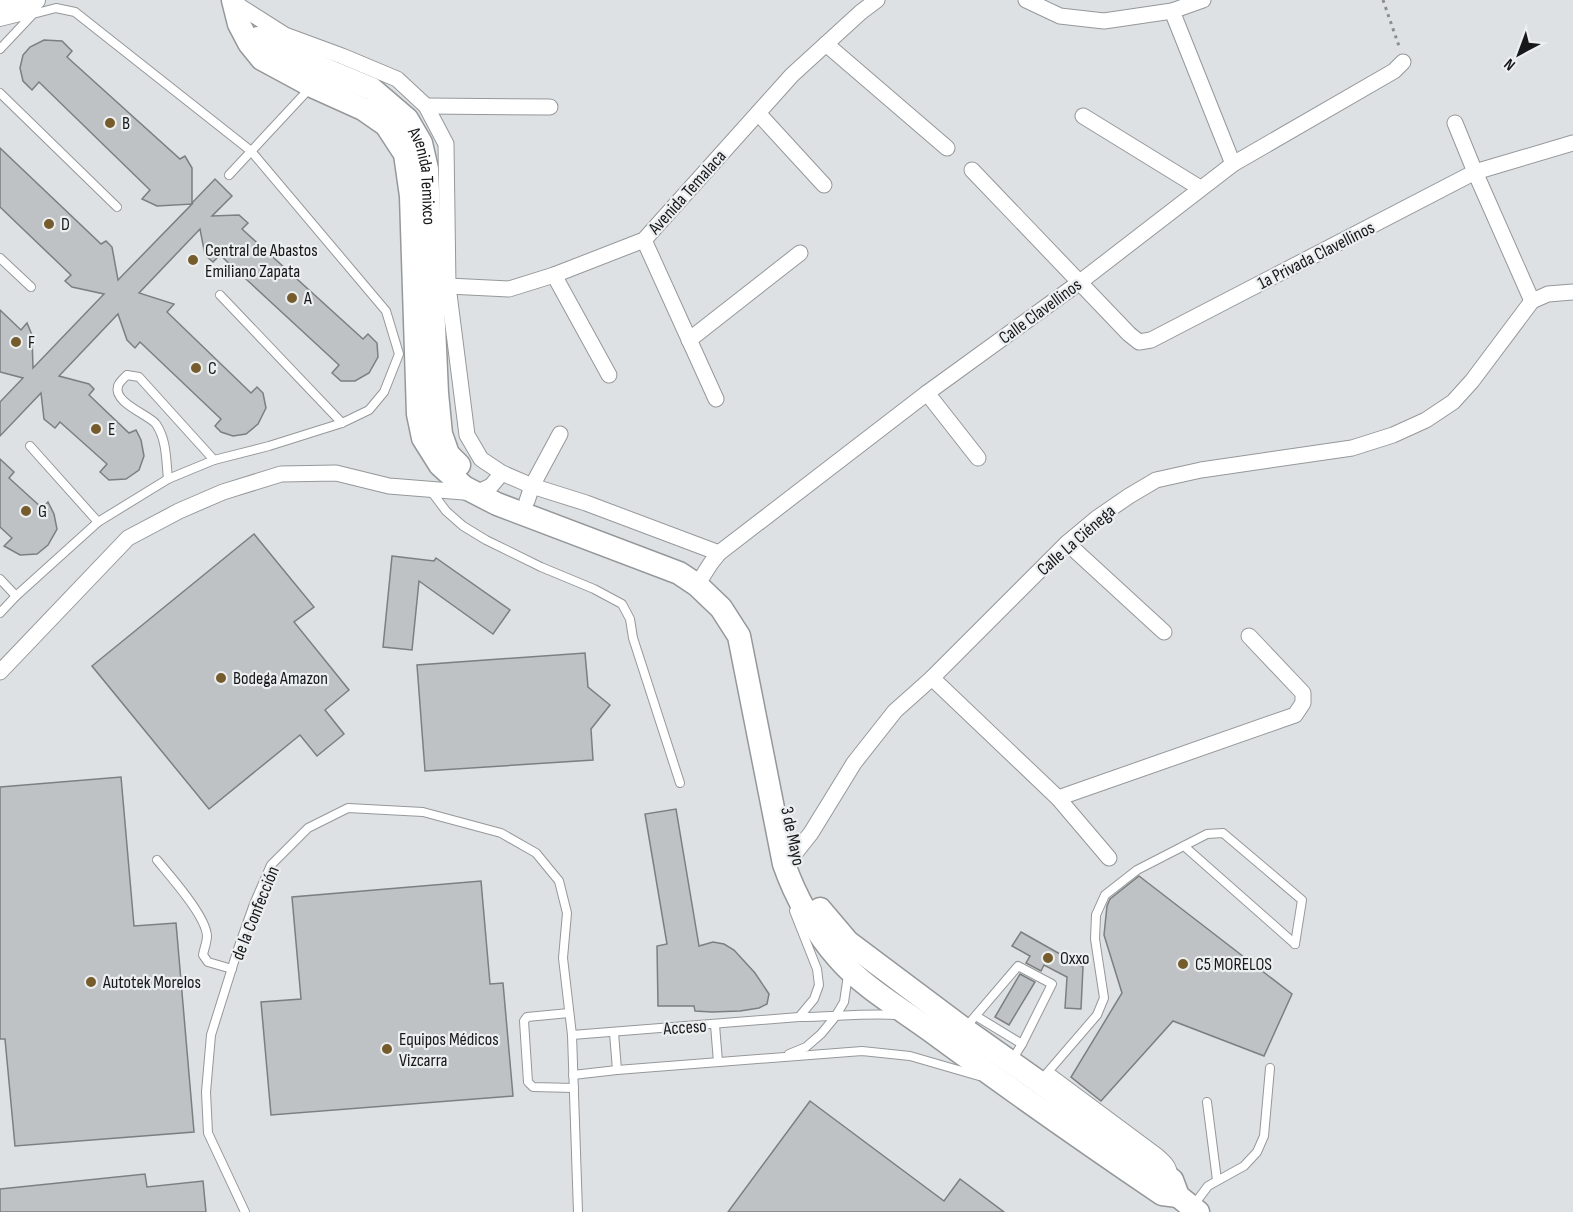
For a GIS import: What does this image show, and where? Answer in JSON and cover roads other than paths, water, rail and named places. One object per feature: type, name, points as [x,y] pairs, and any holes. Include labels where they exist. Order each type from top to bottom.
[{"type":"main road","name":"Avenida Temixco","points":[[235,9],[274,48],[318,78],[372,89],[407,119],[421,143],[427,169],[437,393],[441,434],[448,454]]},
{"type":"main road","points":[[318,78],[386,125],[405,154],[411,196],[418,414],[423,438],[440,465],[464,487],[490,484],[497,504],[700,580]]},
{"type":"main road","name":"3 de Mayo","points":[[448,454],[463,470],[490,484],[530,494],[663,554],[723,593],[743,621],[756,654],[790,866],[801,874],[814,901],[844,939],[848,955],[927,1015],[1016,1053],[1180,1198]]},
{"type":"main road","points":[[848,955],[859,978],[927,1015],[962,1029],[998,1081],[1180,1198]]},
{"type":"street","name":"Avenida Temalaca","points":[[448,286],[509,289],[554,275],[644,240],[792,75],[877,0]]},
{"type":"street","points":[[1026,0],[1060,16],[1104,21],[1172,11],[1203,0]]},
{"type":"street","points":[[0,9],[34,7]]},
{"type":"street","points":[[0,672],[128,538],[179,511],[223,492],[281,474],[336,473],[389,486],[430,490],[490,484],[481,459],[467,435],[448,286],[446,144],[426,106],[397,79],[285,35],[235,9]]},
{"type":"street","points":[[1172,11],[1233,164]]},
{"type":"street","points":[[826,44],[947,147]]},
{"type":"street","name":"Calle Clavellinos","points":[[700,580],[719,554],[927,393],[1080,282],[1200,188],[1233,164],[1394,71],[1403,62]]},
{"type":"street","points":[[426,106],[550,107]]},
{"type":"street","points":[[758,113],[824,185]]},
{"type":"street","points":[[1083,116],[1200,188]]},
{"type":"street","points":[[1455,123],[1532,302],[1548,294],[1573,292]]},
{"type":"street","name":"1a Privada Clavellinos","points":[[972,170],[1139,342],[1151,340],[1475,172],[1573,143]]},
{"type":"street","points":[[644,240],[716,399]]},
{"type":"street","points":[[689,340],[800,253]]},
{"type":"street","points":[[554,275],[609,375]]},
{"type":"street","name":"Calle La Ciénega","points":[[790,866],[854,763],[895,711],[932,678],[1067,543],[1096,518],[1156,480],[1201,470],[1352,448],[1393,435],[1426,420],[1453,402],[1472,381],[1532,302]]},
{"type":"street","points":[[927,393],[978,458]]},
{"type":"street","points":[[560,434],[530,494],[586,503],[719,554]]},
{"type":"street","points":[[1067,543],[1164,632]]},
{"type":"street","points":[[1058,798],[1295,715],[1303,704],[1303,693],[1249,636]]},
{"type":"street","points":[[932,678],[1058,798],[1109,858]]},
{"type":"lane","points":[[0,49],[34,7]]},
{"type":"lane","points":[[0,22],[34,7],[75,12],[251,151],[386,311],[399,354],[384,392],[369,410],[342,423],[269,446],[214,460],[168,479],[98,522],[0,613]]},
{"type":"lane","points":[[229,175],[318,78]]},
{"type":"lane","points":[[0,93],[117,207]]},
{"type":"lane","points":[[0,258],[31,287]]},
{"type":"lane","points":[[220,295],[342,423]]},
{"type":"lane","points":[[168,479],[164,441],[155,423],[125,403],[118,392],[118,384],[127,375],[139,376],[214,460]]},
{"type":"lane","points":[[30,446],[98,522]]},
{"type":"lane","points":[[430,490],[446,511],[462,526],[541,567],[622,604],[630,619],[633,638],[680,783]]},
{"type":"lane","points":[[0,579],[16,596]]},
{"type":"lane","name":"de la Confección","points":[[244,1212],[208,1133],[206,1092],[212,1035],[254,904],[271,865],[308,828],[348,808],[423,812],[501,833],[536,853],[558,881],[567,913],[563,958],[572,1035],[578,1212]]},
{"type":"lane","points":[[1020,1096],[1044,1077],[1097,1016],[1104,998],[1095,939],[1096,915],[1105,895],[1137,870],[1206,834],[1223,833],[1302,900],[1295,944],[1184,846]]},
{"type":"lane","points":[[158,860],[202,921],[207,936],[203,955],[208,962],[232,969]]},
{"type":"lane","points":[[790,866],[792,906],[817,969],[819,985],[814,999],[799,1017]]},
{"type":"lane","name":"Acceso","points":[[783,1058],[806,1047],[822,1034],[836,1017],[844,1002],[848,955]]},
{"type":"lane","points":[[962,1029],[1018,966],[1052,984],[1016,1053],[998,1081]]},
{"type":"lane","points":[[569,1013],[527,1017],[524,1021],[528,1082],[533,1087],[574,1088]]},
{"type":"lane","name":"Acceso","points":[[572,1035],[799,1017],[874,1014],[927,1015]]},
{"type":"lane","points":[[715,1025],[718,1062]]},
{"type":"lane","points":[[614,1033],[617,1070]]},
{"type":"lane","name":"Acceso","points":[[573,1075],[862,1051],[910,1056],[998,1081]]},
{"type":"lane","points":[[1180,1198],[1244,1167],[1257,1152],[1264,1136],[1270,1068]]},
{"type":"lane","points":[[1207,1102],[1217,1180]]},
{"type":"place","name":"B","points":[[110,123]]},
{"type":"place","name":"D","points":[[49,224]]},
{"type":"place","name":"Central de Abastos Emiliano Zapata","points":[[193,260]]},
{"type":"place","name":"A","points":[[292,298]]},
{"type":"place","name":"F","points":[[16,342]]},
{"type":"place","name":"C","points":[[196,368]]},
{"type":"place","name":"E","points":[[96,429]]},
{"type":"place","name":"G","points":[[26,511]]},
{"type":"place","name":"Bodega Amazon","points":[[221,678]]},
{"type":"place","name":"Oxxo","points":[[1048,958]]},
{"type":"place","name":"C5 MORELOS","points":[[1183,964]]},
{"type":"place","name":"Autotek Morelos","points":[[91,982]]},
{"type":"place","name":"Equipos Médicos Vizcarra","points":[[387,1049]]}]
